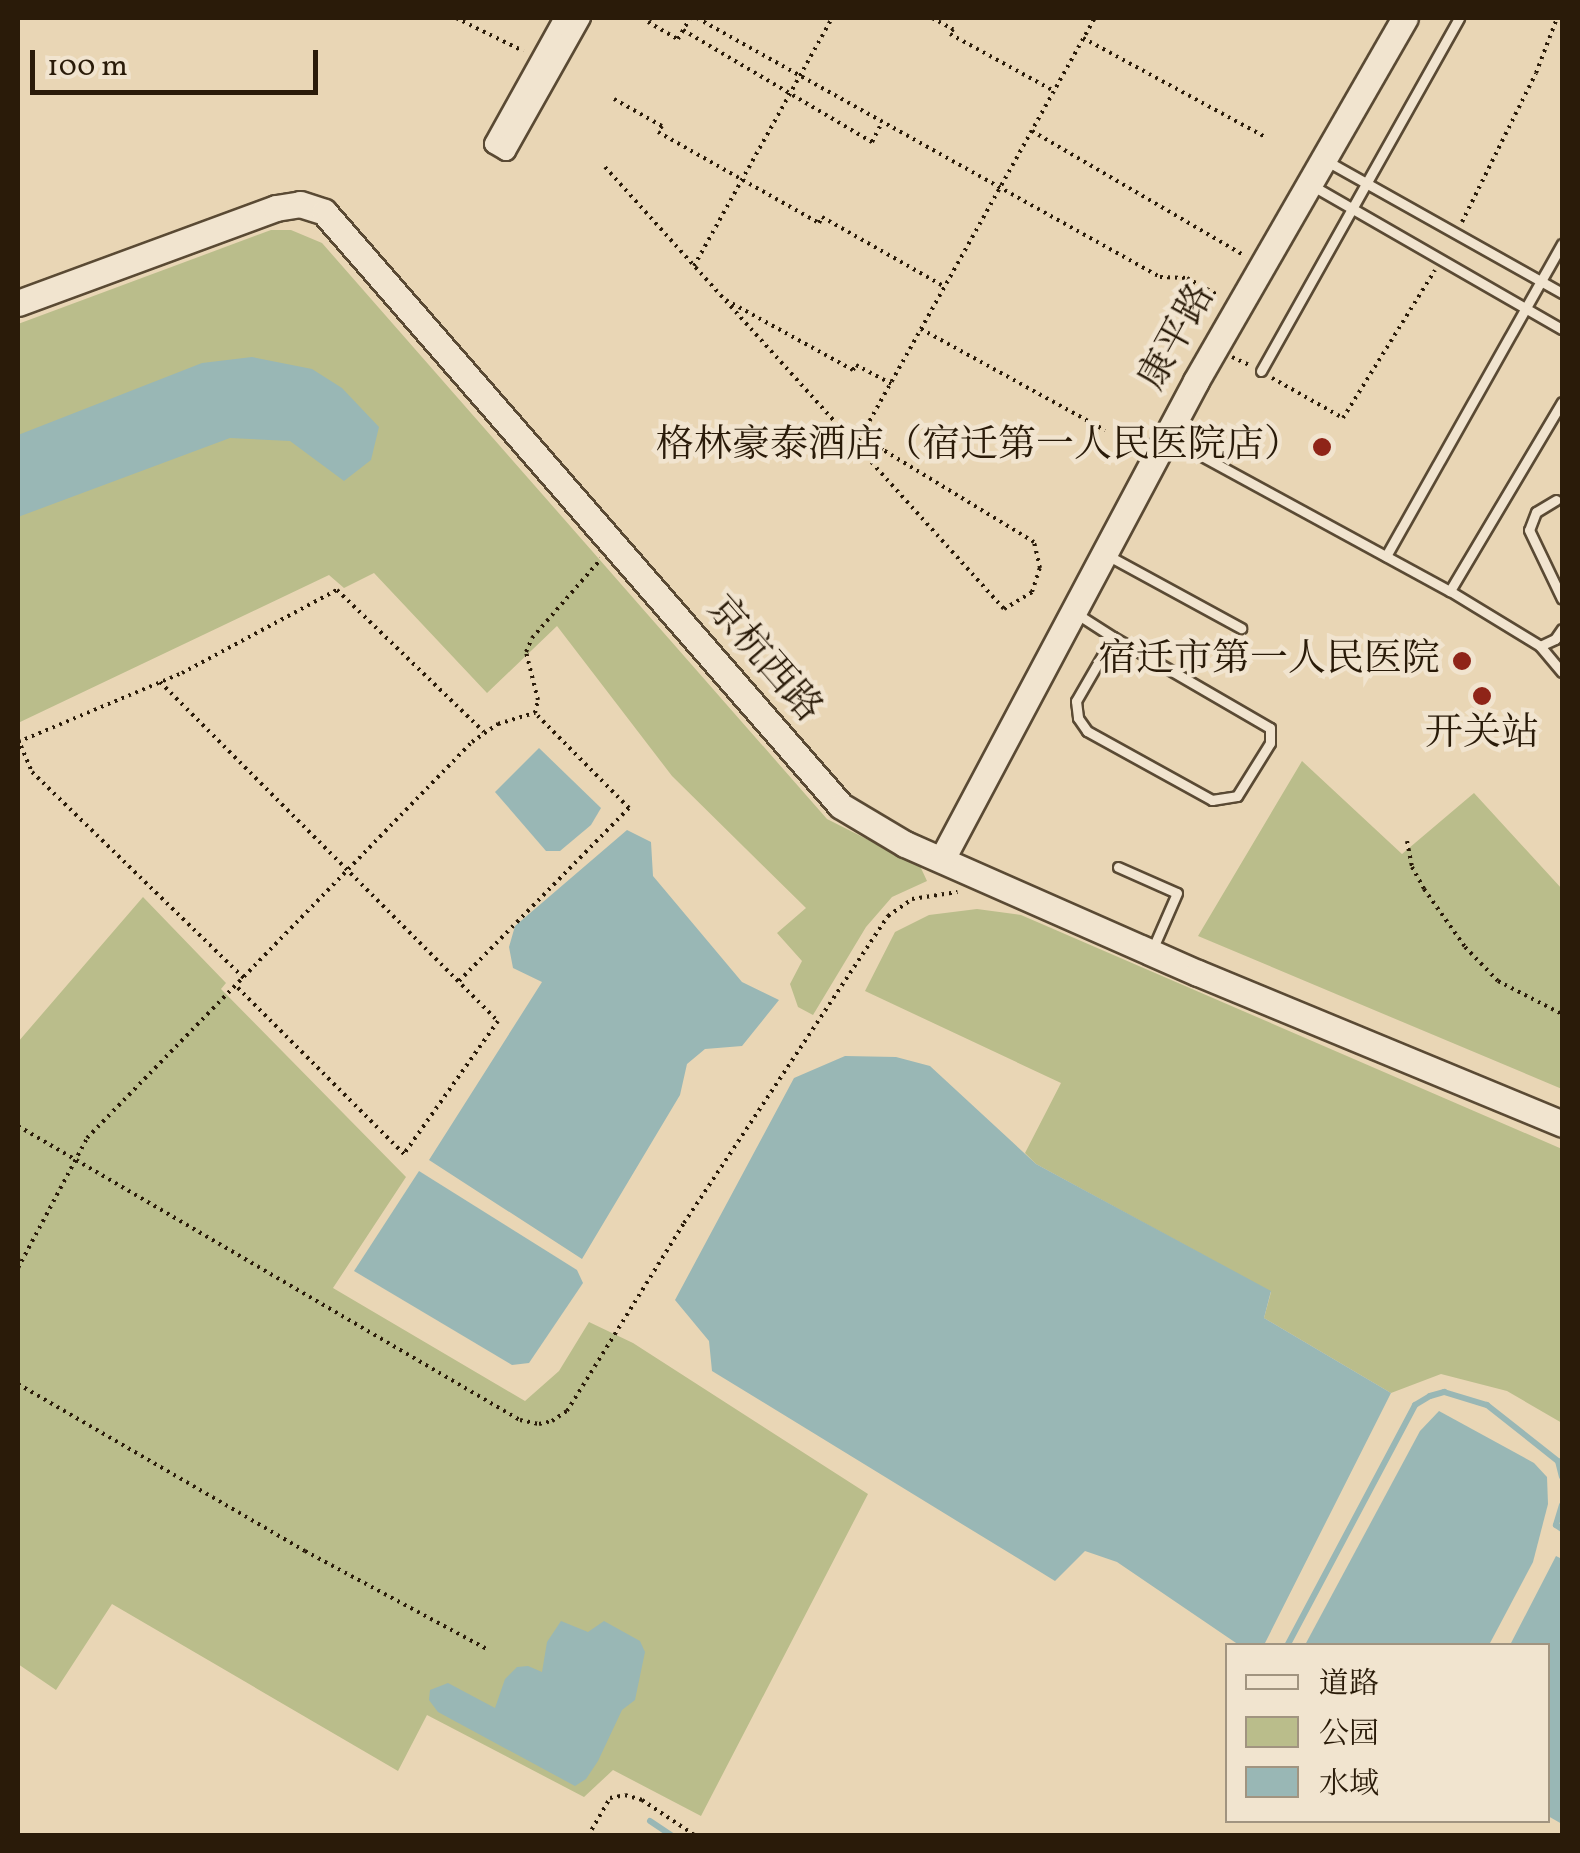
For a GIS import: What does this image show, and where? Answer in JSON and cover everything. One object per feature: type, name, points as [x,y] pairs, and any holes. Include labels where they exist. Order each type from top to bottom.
[{"type":"street","points":[[564,18],[494,144],[506,151],[581,18]]},
{"type":"street","name":"康平路","points":[[942,859],[1166,437],[1405,18]]},
{"type":"street","name":"京杭西路","points":[[18,303],[276,208],[300,204],[324,212],[841,806],[870,826],[942,859],[1562,1124]]},
{"type":"lane","points":[[1261,371],[1459,18]]},
{"type":"lane","points":[[1322,158],[1562,293]]},
{"type":"lane","points":[[1308,183],[1562,329]]},
{"type":"lane","points":[[1386,556],[1562,244]]},
{"type":"lane","points":[[1450,591],[1562,402]]},
{"type":"lane","points":[[1166,437],[1450,591],[1540,646],[1562,672]]},
{"type":"lane","points":[[1556,500],[1536,512],[1529,530],[1562,599]]},
{"type":"lane","points":[[1103,553],[1241,628]]},
{"type":"lane","points":[[1072,610],[1270,728],[1270,743],[1237,796],[1212,800],[1088,731],[1078,718],[1076,701],[1113,637]]},
{"type":"lane","points":[[1540,646],[1555,640],[1562,629]]},
{"type":"lane","points":[[1118,867],[1176,894],[1152,950]]},
{"type":"path","points":[[456,18],[541,60]]},
{"type":"path","points":[[651,18],[648,22],[678,39],[690,18]]},
{"type":"path","points":[[697,18],[1160,277],[1187,278],[1238,307]]},
{"type":"path","points":[[694,266],[832,18]]},
{"type":"path","points":[[932,18],[953,29],[950,34],[1054,91]]},
{"type":"path","points":[[855,447],[1095,18]]},
{"type":"path","points":[[683,30],[872,142],[882,123]]},
{"type":"path","points":[[1084,38],[1267,138]]},
{"type":"path","points":[[614,99],[662,126],[658,132],[819,224],[822,217],[945,286]]},
{"type":"path","points":[[1032,131],[1262,266]]},
{"type":"path","points":[[605,166],[1004,609],[1032,592],[1040,568],[1034,542],[863,433]]},
{"type":"path","points":[[722,297],[854,370],[856,365],[890,384]]},
{"type":"path","points":[[921,329],[1105,430]]},
{"type":"path","points":[[535,713],[538,700],[526,652],[532,638],[614,544]]},
{"type":"path","points":[[244,978],[32,772],[18,741],[160,682],[337,590],[484,732]]},
{"type":"path","points":[[160,682],[350,868],[498,1021],[404,1154],[236,986]]},
{"type":"path","points":[[18,1268],[87,1138],[484,732],[535,713]]},
{"type":"path","points":[[459,981],[628,808],[535,713]]},
{"type":"path","points":[[1407,841],[1412,867],[1464,947],[1498,981],[1562,1014]]},
{"type":"path","points":[[18,1126],[76,1156],[520,1420],[552,1421],[567,1411],[684,1223],[888,916],[912,899],[958,892]]},
{"type":"path","points":[[18,1384],[305,1551],[487,1649]]},
{"type":"path","points":[[588,1836],[610,1798],[625,1795],[642,1800],[696,1836]]},
{"type":"green space","points":[[271,230],[291,230],[322,243],[827,819],[920,866],[927,881],[892,897],[866,927],[813,1015],[798,1007],[790,984],[802,961],[777,933],[806,908],[672,776],[557,626],[487,693],[374,573],[344,588],[329,575],[18,723],[18,324]]},
{"type":"green space","points":[[1302,761],[1402,854],[1474,793],[1562,889],[1562,1089],[1198,936]]},
{"type":"green space","points":[[143,897],[226,983],[221,989],[406,1177],[333,1288],[525,1401],[559,1371],[589,1322],[633,1343],[868,1494],[701,1816],[613,1770],[584,1797],[427,1715],[398,1771],[112,1604],[56,1690],[18,1664],[18,1042]]},
{"type":"green space","points":[[977,909],[1021,915],[1562,1149],[1562,1423],[1507,1391],[1441,1374],[1391,1393],[1264,1318],[1271,1292],[1036,1164],[1025,1153],[1061,1083],[865,991],[895,932],[929,915]]},
{"type":"water","points":[[252,357],[312,369],[342,388],[379,427],[371,460],[344,481],[290,441],[230,438],[18,517],[18,435],[202,363]]},
{"type":"water","points":[[539,748],[601,808],[591,825],[560,851],[546,851],[495,792]]},
{"type":"water","points":[[627,830],[651,842],[653,876],[742,982],[779,1000],[742,1046],[705,1049],[687,1064],[680,1095],[582,1259],[429,1160],[542,982],[513,968],[509,947],[515,926]]},
{"type":"water","points":[[845,1056],[896,1057],[930,1066],[1036,1164],[1271,1291],[1264,1318],[1391,1393],[1265,1643],[1236,1643],[1117,1562],[1085,1551],[1055,1581],[712,1371],[709,1341],[675,1300],[794,1078]]},
{"type":"water","points":[[419,1171],[577,1270],[583,1283],[529,1363],[512,1365],[354,1271]]},
{"type":"water","points":[[1439,1411],[1534,1463],[1547,1477],[1548,1504],[1533,1562],[1490,1643],[1306,1643],[1420,1431]]},
{"type":"water","points":[[1556,1556],[1562,1559],[1562,1824],[1550,1817],[1550,1643],[1511,1643]]},
{"type":"water","points":[[561,1621],[588,1632],[604,1621],[640,1641],[645,1652],[635,1700],[622,1710],[586,1779],[575,1786],[438,1712],[429,1700],[430,1690],[448,1683],[495,1708],[505,1679],[517,1667],[528,1666],[542,1672],[547,1642]]},
{"type":"waterway","points":[[1289,1643],[1415,1405],[1444,1392],[1487,1405],[1558,1461],[1562,1477]]},
{"type":"waterway","points":[[1562,1505],[1556,1525],[1562,1529]]},
{"type":"waterway","points":[[650,1821],[672,1836]]},
{"type":"place","name":"格林豪泰酒店（宿迁第一人民医院店）","points":[[1322,447]]},
{"type":"place","name":"宿迁市第一人民医院","points":[[1462,661]]},
{"type":"place","name":"开关站","points":[[1482,696]]}]
